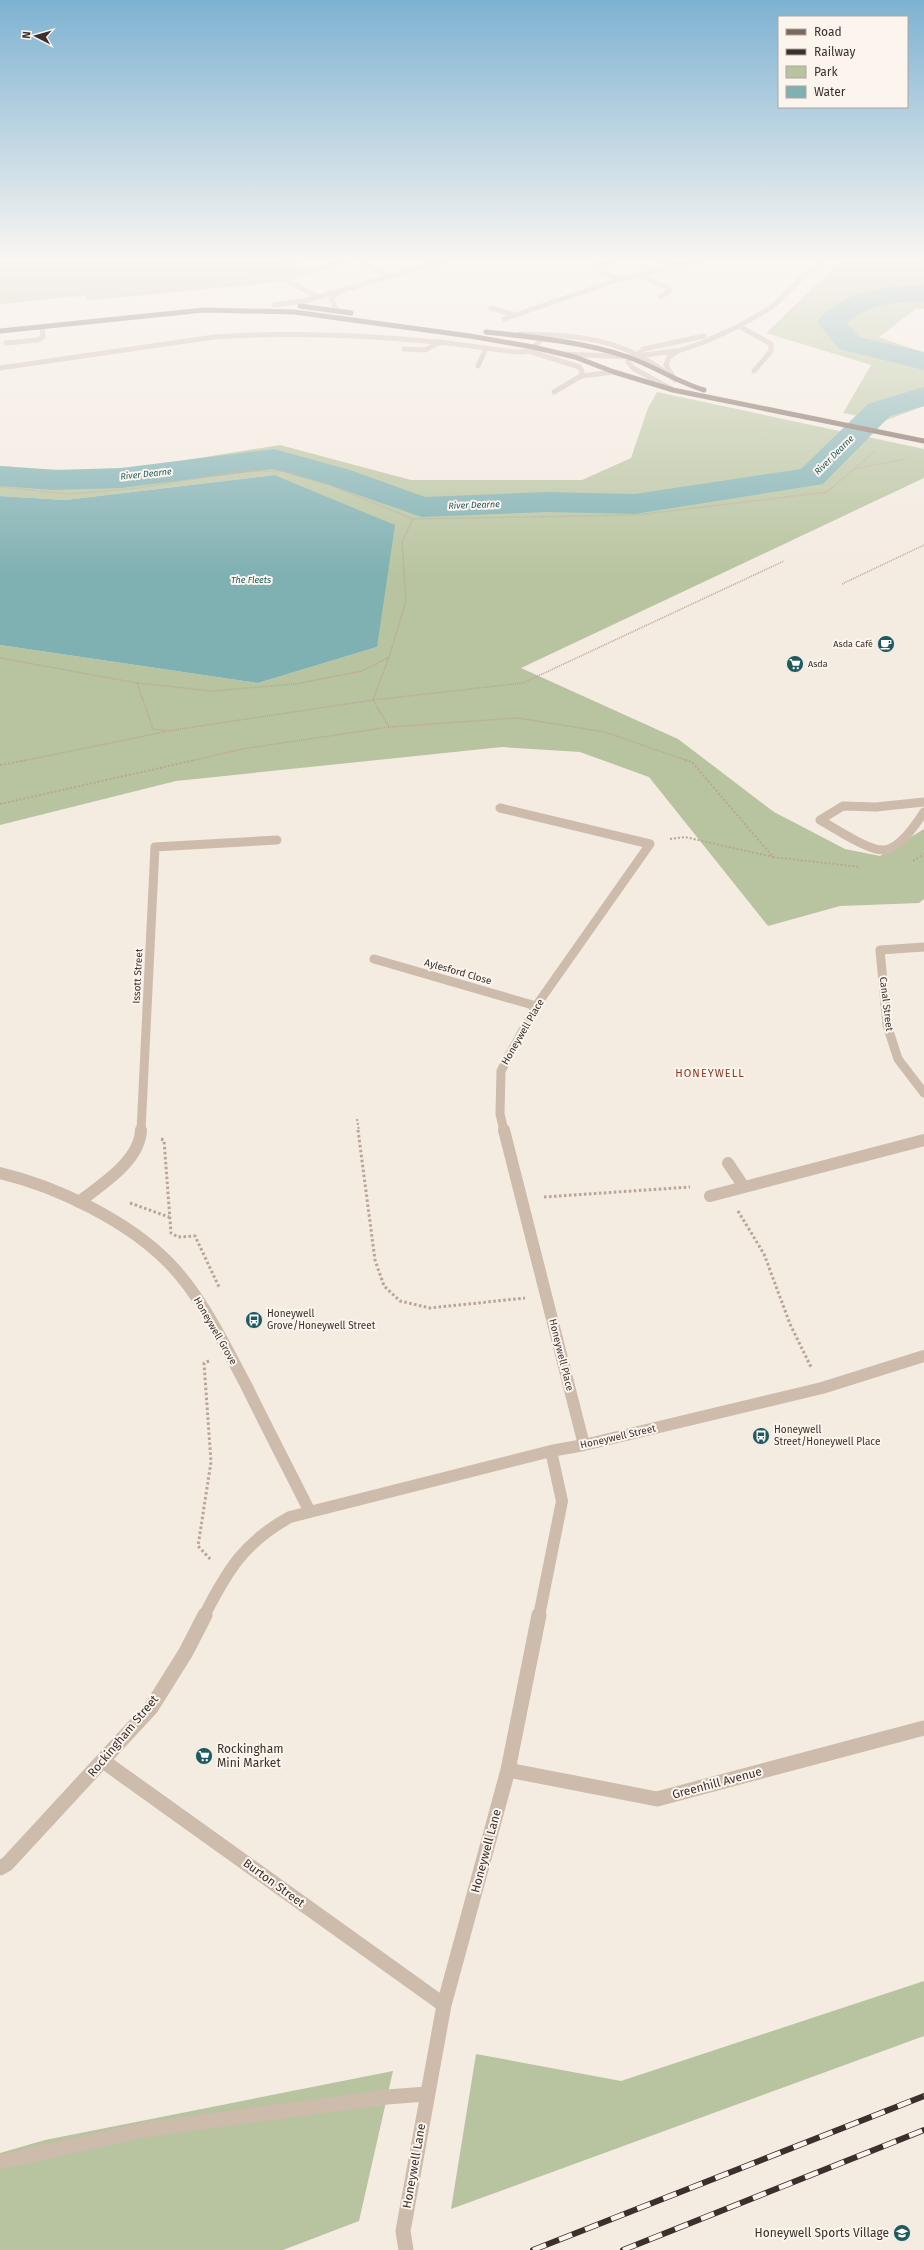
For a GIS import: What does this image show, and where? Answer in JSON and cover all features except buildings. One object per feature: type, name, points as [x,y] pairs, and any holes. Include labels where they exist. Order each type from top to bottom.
[{"type":"main road","points":[[597,366],[673,390],[924,441]]},
{"type":"main road","points":[[647,366],[676,380],[701,389],[924,434]]},
{"type":"street","points":[[0,368],[14,366]]},
{"type":"street","points":[[576,366],[579,367],[581,376]]},
{"type":"street","points":[[631,366],[673,390]]},
{"type":"street","points":[[658,366],[676,380]]},
{"type":"street","points":[[667,366],[676,380]]},
{"type":"street","points":[[754,371],[758,366]]},
{"type":"street","points":[[554,392],[572,379],[581,376],[614,372]]},
{"type":"street","points":[[924,802],[876,807],[843,806],[820,820],[874,849],[886,850],[907,836],[924,812]]},
{"type":"street","points":[[500,808],[650,844]]},
{"type":"street","name":"Issott Street","points":[[79,1202],[116,1173],[135,1152],[141,1138],[155,847],[277,840]]},
{"type":"street","name":"Honeywell Place","points":[[584,1445],[500,1114],[501,1071],[536,1006],[650,844]]},
{"type":"street","name":"Canal Street","points":[[924,947],[880,950],[887,1025],[898,1059],[924,1093]]},
{"type":"street","name":"Aylesford Close","points":[[374,959],[536,1006]]},
{"type":"street","points":[[710,1196],[924,1140]]},
{"type":"street","points":[[728,1162],[744,1187]]},
{"type":"street","name":"Honeywell Grove","points":[[0,1173],[18,1177],[79,1202],[130,1231],[169,1264],[199,1302],[229,1353],[310,1512]]},
{"type":"street","name":"Honeywell Street","points":[[310,1512],[551,1451],[584,1445],[822,1388],[924,1356]]},
{"type":"street","name":"Honeywell Lane","points":[[406,2250],[403,2231],[444,2005],[508,1770],[562,1501],[551,1451]]},
{"type":"street","name":"Rockingham Street","points":[[0,1868],[7,1864],[104,1761],[151,1708],[186,1652],[225,1575],[258,1538],[274,1525],[290,1517],[310,1512]]},
{"type":"street","name":"Greenhill Avenue","points":[[508,1770],[657,1799],[924,1728]]},
{"type":"street","name":"Burton Street","points":[[104,1761],[444,2005]]},
{"type":"street","points":[[0,2162],[143,2130],[387,2097],[427,2094]]},
{"type":"path","points":[[0,488],[70,494],[138,488],[243,471],[283,471],[330,485],[413,519],[637,515],[827,492],[880,447]]},
{"type":"path","points":[[854,469],[910,459]]},
{"type":"path","points":[[373,700],[389,657],[406,601],[402,542],[413,519]]},
{"type":"path","points":[[842,584],[924,545]]},
{"type":"path","points":[[0,765],[167,731],[373,700],[522,683],[784,561]]},
{"type":"path","points":[[0,658],[137,683],[212,691],[295,684],[362,671],[389,657]]},
{"type":"path","points":[[137,683],[153,729],[167,731]]},
{"type":"path","points":[[373,700],[389,727]]},
{"type":"path","points":[[0,804],[242,749],[389,727],[518,718],[605,732],[692,762],[773,857]]},
{"type":"path","points":[[650,844],[685,837],[773,857],[858,867],[865,866]]},
{"type":"path","points":[[908,861],[915,860],[924,854]]},
{"type":"path","points":[[357,1119],[375,1260],[384,1286],[400,1302],[430,1308],[546,1296]]},
{"type":"path","points":[[141,1138],[164,1140],[171,1233],[178,1237],[195,1236]]},
{"type":"path","points":[[521,1198],[695,1187]]},
{"type":"path","points":[[726,1192],[764,1254],[790,1324],[822,1388]]},
{"type":"path","points":[[225,1575],[198,1546],[211,1462],[204,1363],[229,1353]]},
{"type":"green space","points":[[870,366],[924,366],[924,406],[884,421],[843,413]]},
{"type":"green space","points":[[657,392],[924,449],[924,478],[521,668],[678,739],[774,812],[845,849],[880,856],[924,829],[924,899],[919,903],[840,906],[768,926],[649,777],[580,752],[502,747],[176,781],[0,825],[0,645],[258,683],[377,647],[274,475],[65,500],[0,496],[0,466],[106,473],[280,445],[411,480],[582,480],[631,458],[648,408]]},
{"type":"green space","points":[[924,1981],[924,2036],[451,2209],[476,2054],[621,2081]]},
{"type":"green space","points":[[393,2071],[359,2221],[283,2250],[0,2250],[0,2153],[45,2140]]},
{"type":"water","name":"The Fleets","points":[[274,475],[395,525],[377,647],[258,683],[0,645],[0,496],[65,500]]},
{"type":"waterway","name":"River Dearne","points":[[0,476],[54,480],[121,478],[274,459],[338,477],[422,507],[546,502],[635,504],[811,477],[879,410],[924,396]]},
{"type":"railway","points":[[533,2250],[924,2096]]},
{"type":"railway","points":[[623,2250],[924,2130]]},
{"type":"place","name":"Asda Café","points":[[886,644]]},
{"type":"place","name":"Asda","points":[[795,664]]},
{"type":"place","name":"Honeywell Grove/Honeywell Street","points":[[254,1320]]},
{"type":"place","name":"Honeywell Street/Honeywell Place","points":[[761,1436]]},
{"type":"place","name":"Rockingham Mini Market","points":[[204,1756]]},
{"type":"place","name":"Honeywell Sports Village","points":[[902,2233]]},
{"type":"district","name":"HONEYWELL","points":[[710,1073]]}]
